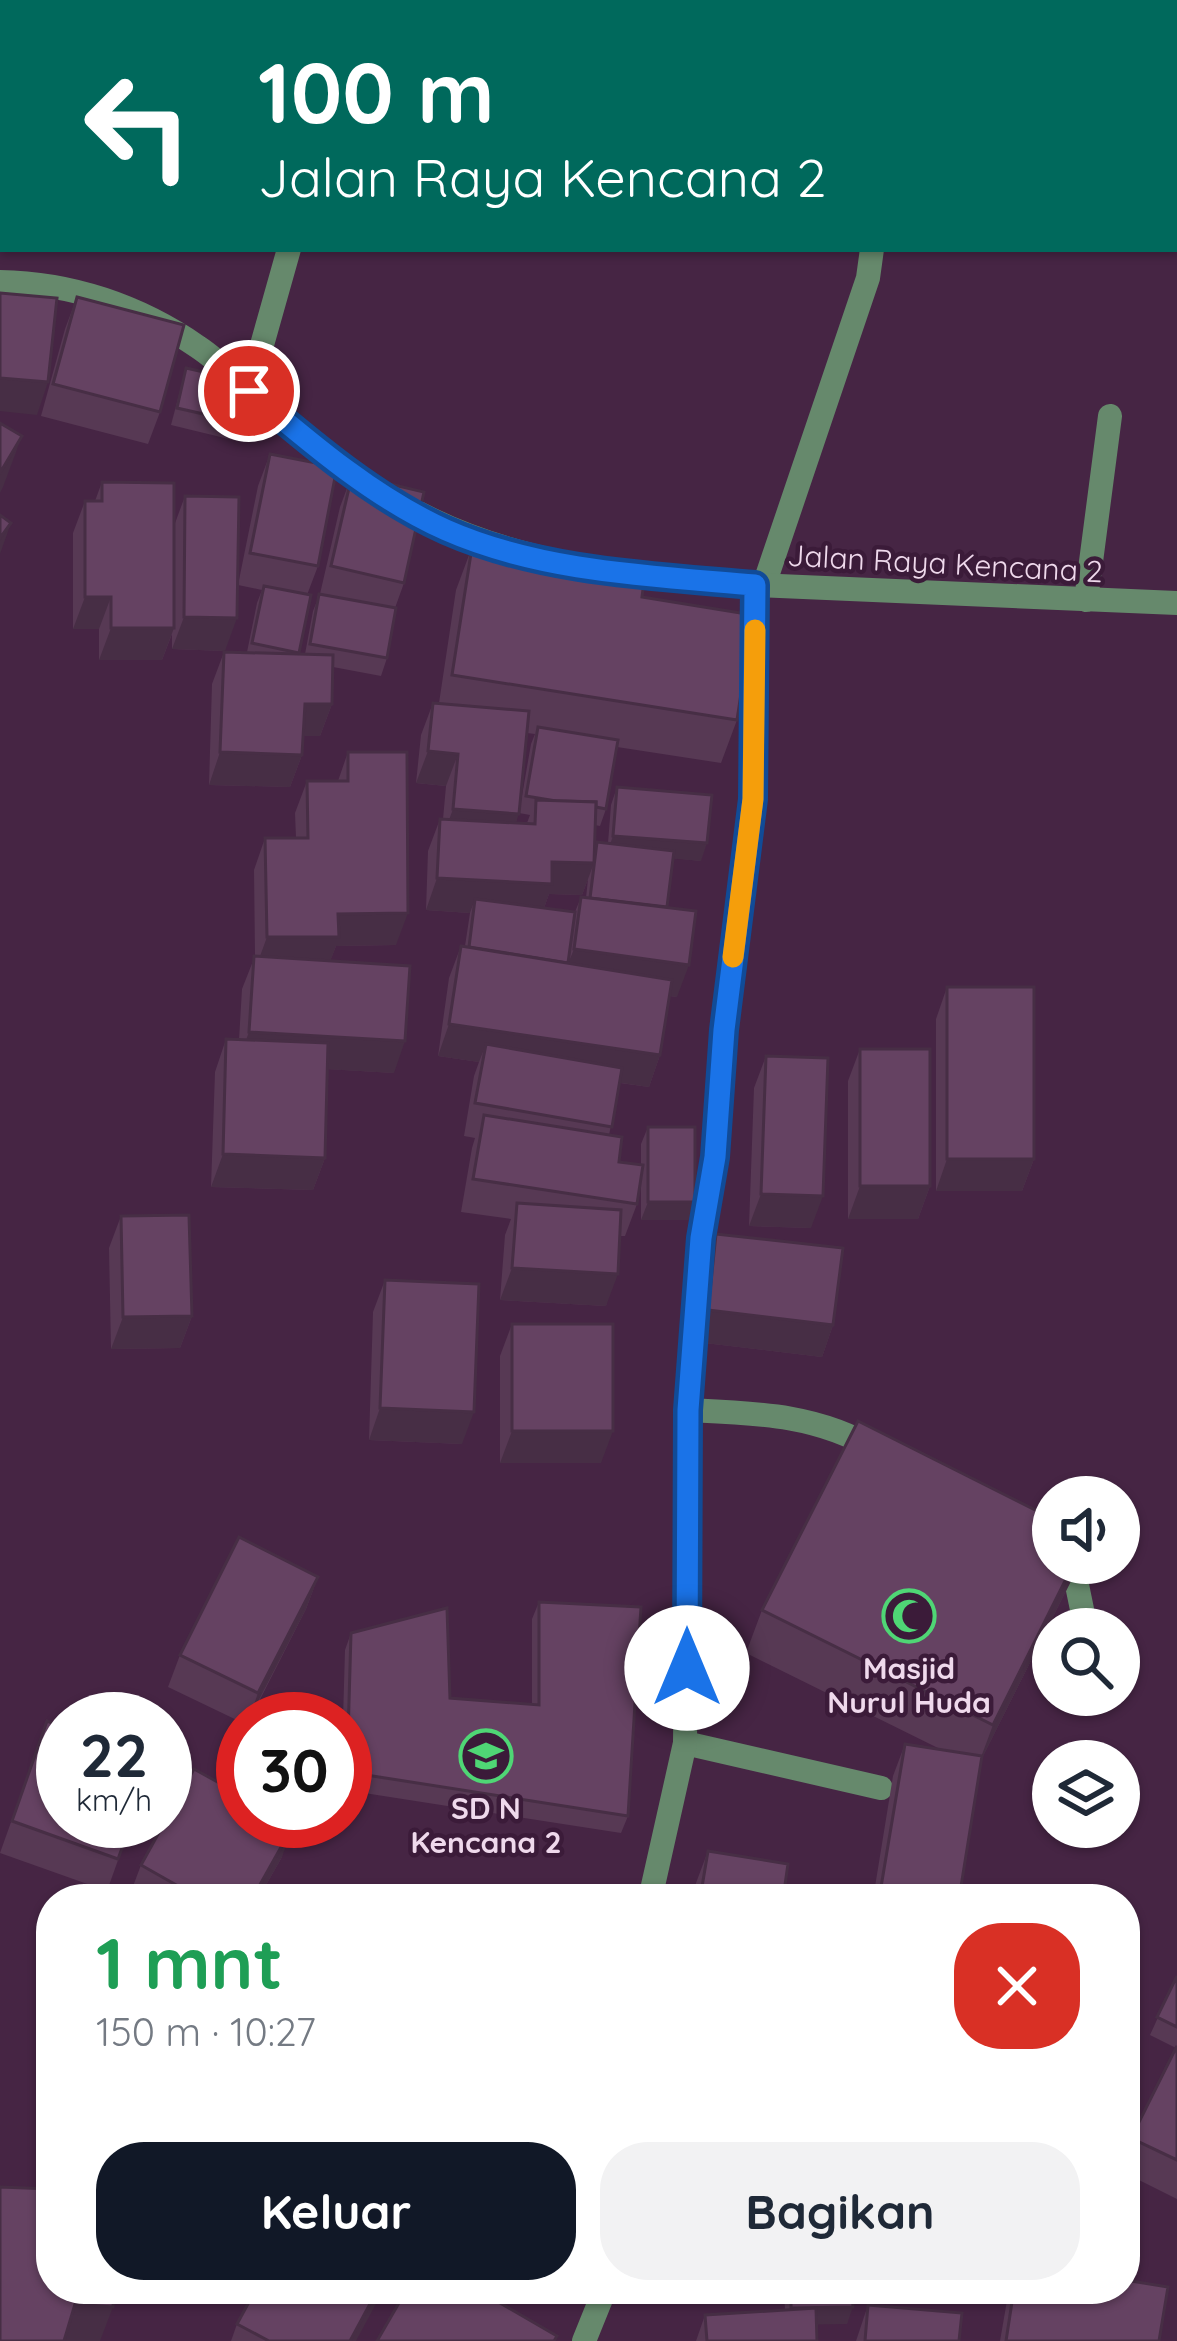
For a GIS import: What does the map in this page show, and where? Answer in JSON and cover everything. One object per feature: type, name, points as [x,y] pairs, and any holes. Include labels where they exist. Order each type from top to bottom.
[{"type":"street","points":[[249,391],[288,252]]},
{"type":"street","points":[[653,1884],[686,1743],[688,1410],[701,1238],[715,1157],[724,1030],[753,799],[760,585],[868,278],[872,252]]},
{"type":"street","name":"Jalan Raya Kencana 2","points":[[0,282],[69,286],[127,308],[199,347],[375,488],[446,530],[519,554],[592,569],[760,585],[1177,603]]},
{"type":"street","points":[[1086,600],[1110,416]]},
{"type":"street","points":[[688,1410],[803,1419],[844,1432],[902,1466]]},
{"type":"street","points":[[686,1743],[881,1788]]},
{"type":"street","points":[[584,2341],[598,2304]]},
{"type":"building","points":[[0,293],[57,298],[48,382],[0,378]]},
{"type":"building","points":[[77,297],[184,325],[160,412],[53,384]]},
{"type":"building","points":[[186,368],[253,383],[243,423],[177,408]]},
{"type":"building","points":[[0,423],[22,436],[0,473]]},
{"type":"building","points":[[270,454],[337,467],[318,566],[250,553]]},
{"type":"building","points":[[352,475],[424,492],[404,583],[331,566]]},
{"type":"building","points":[[102,482],[174,483],[174,628],[111,628],[111,597],[85,597],[85,501],[102,501]]},
{"type":"building","points":[[185,496],[239,497],[237,618],[184,617]]},
{"type":"building","points":[[0,515],[11,523],[0,538]]},
{"type":"building","points":[[472,547],[645,574],[642,597],[753,615],[737,720],[452,675]]},
{"type":"building","points":[[264,586],[311,595],[299,653],[252,643]]},
{"type":"building","points":[[319,594],[396,608],[387,658],[310,644]]},
{"type":"building","points":[[224,652],[333,655],[332,704],[305,704],[302,755],[220,752]]},
{"type":"building","points":[[433,703],[529,711],[519,814],[453,809],[458,754],[428,751]]},
{"type":"building","points":[[538,727],[618,740],[606,809],[596,807],[596,802],[526,796]]},
{"type":"building","points":[[348,752],[407,752],[408,913],[338,914],[339,937],[267,937],[265,838],[308,838],[307,781],[348,781]]},
{"type":"building","points":[[617,787],[712,795],[707,843],[613,836]]},
{"type":"building","points":[[536,800],[596,802],[594,863],[552,862],[552,884],[437,878],[440,819],[535,824]]},
{"type":"building","points":[[597,842],[674,851],[667,907],[590,898]]},
{"type":"building","points":[[581,897],[696,911],[689,965],[574,949]]},
{"type":"building","points":[[475,899],[575,912],[568,963],[469,947]]},
{"type":"building","points":[[461,946],[672,980],[660,1055],[449,1024]]},
{"type":"building","points":[[254,956],[410,966],[405,1041],[249,1032]]},
{"type":"building","points":[[947,987],[1034,987],[1034,1159],[947,1159]]},
{"type":"building","points":[[226,1039],[328,1043],[325,1158],[223,1154]]},
{"type":"building","points":[[486,1044],[622,1068],[612,1127],[475,1103]]},
{"type":"building","points":[[860,1049],[930,1049],[930,1186],[860,1186]]},
{"type":"building","points":[[766,1056],[828,1058],[823,1196],[761,1194]]},
{"type":"building","points":[[484,1115],[622,1137],[619,1162],[643,1165],[637,1204],[473,1179]]},
{"type":"building","points":[[648,1127],[695,1127],[695,1202],[648,1202]]},
{"type":"building","points":[[517,1203],[621,1210],[618,1274],[512,1268]]},
{"type":"building","points":[[189,1215],[192,1316],[123,1317],[121,1216]]},
{"type":"building","points":[[716,1234],[843,1248],[833,1325],[708,1310]]},
{"type":"building","points":[[385,1280],[479,1284],[474,1412],[380,1408]]},
{"type":"building","points":[[512,1324],[613,1324],[613,1431],[512,1431]]},
{"type":"building","name":"Masjid Nurul Huda","points":[[858,1421],[1032,1508],[1032,1584],[1064,1584],[1052,1608],[1032,1608],[1032,1647],[993,1725],[762,1610]]},
{"type":"building","points":[[239,1537],[318,1577],[259,1692],[180,1655]]},
{"type":"building","name":"SD N Kencana 2","points":[[539,1602],[641,1607],[628,1816],[372,1776],[372,1692],[349,1692],[351,1633],[447,1608],[450,1698],[539,1705]]},
{"type":"building","points":[[905,1744],[982,1756],[961,1884],[882,1884]]},
{"type":"building","points":[[36,1752],[36,1830],[12,1821]]},
{"type":"building","points":[[194,1769],[216,1781],[216,1848],[281,1848],[260,1884],[175,1884],[141,1865],[150,1848],[192,1848]]},
{"type":"building","points":[[87,1848],[122,1848],[118,1859]]},
{"type":"building","points":[[708,1851],[788,1864],[785,1884],[702,1884]]},
{"type":"building","points":[[1177,1976],[1177,2027],[1157,2017]]},
{"type":"building","points":[[1177,2046],[1177,2160],[1140,2142],[1140,2120]]},
{"type":"building","points":[[0,2187],[36,2188],[36,2304],[75,2304],[64,2341],[0,2341]]},
{"type":"building","points":[[1140,2282],[1168,2287],[1159,2341],[1006,2341],[1012,2304],[1140,2304]]},
{"type":"building","points":[[248,2304],[370,2304],[350,2341],[269,2341],[237,2324]]},
{"type":"building","points":[[398,2304],[502,2304],[557,2336],[554,2341],[377,2341]]},
{"type":"building","points":[[791,2304],[853,2307],[791,2308]]},
{"type":"building","points":[[868,2305],[962,2313],[959,2341],[865,2341]]},
{"type":"building","points":[[816,2308],[817,2341],[707,2341],[705,2315]]},
{"type":"slow traffic","points":[[733,957],[753,799],[755,630]]},
{"type":"place","name":"Masjid Nurul Huda","points":[[909,1616]]},
{"type":"place","name":"SD N Kencana 2","points":[[486,1756]]},
{"type":"route","points":[[249,391],[375,488],[446,530],[519,554],[592,569],[755,585],[753,799],[724,1030],[715,1157],[701,1238],[688,1410],[687,1668]]}]
